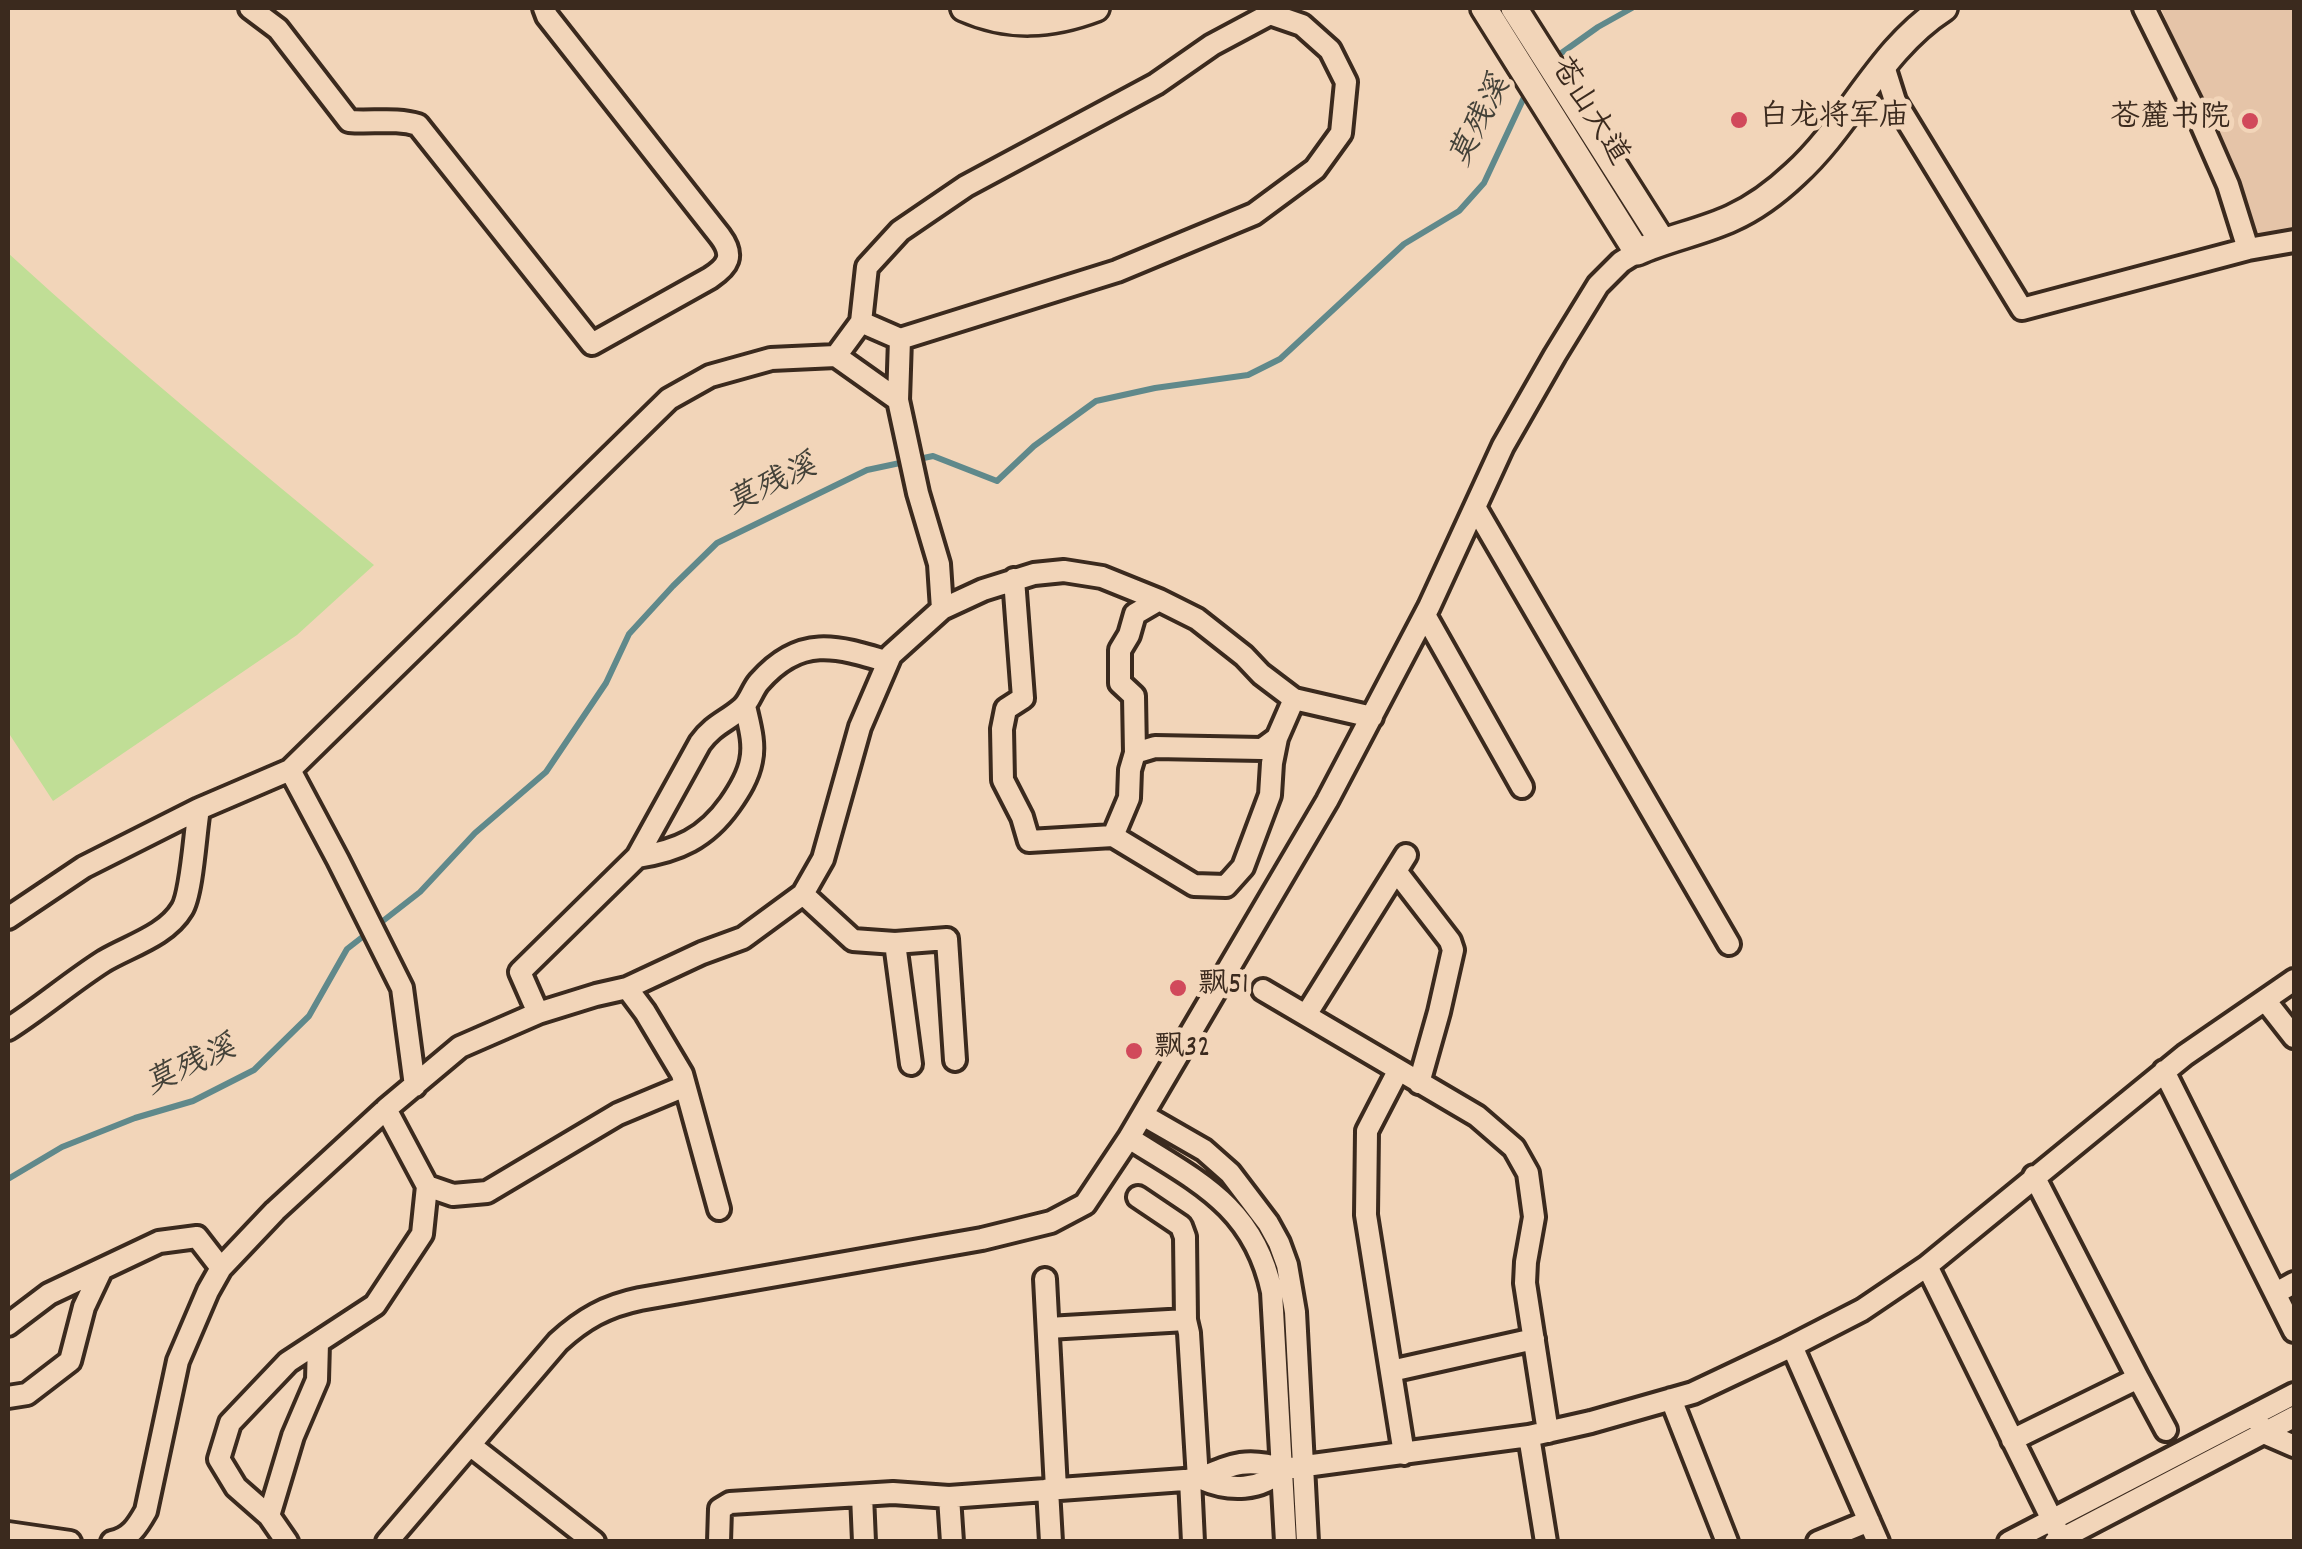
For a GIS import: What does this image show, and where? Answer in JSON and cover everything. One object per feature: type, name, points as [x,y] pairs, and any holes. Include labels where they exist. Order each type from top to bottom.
[{"type":"main road","points":[[964,8],[1020,23],[1070,18],[1096,8]]},
{"type":"main road","name":"苍山大道","points":[[1514,8],[1662,241]]},
{"type":"main road","points":[[1637,252],[1741,213],[1794,176],[1848,116],[1883,63],[1944,8]]},
{"type":"main road","name":"苍山大道","points":[[1487,13],[1637,252]]},
{"type":"street","points":[[250,8],[278,29],[349,121],[404,120],[418,125],[592,344],[710,278],[723,269],[728,253],[720,236],[544,8]]},
{"type":"street","points":[[2144,8],[2228,185],[2248,249]]},
{"type":"street","points":[[836,356],[861,322],[867,268],[900,231],[966,186],[1156,84],[1212,45],[1270,14],[1302,25],[1330,50],[1346,82],[1341,133],[1315,169],[1254,214],[1118,271],[900,339],[861,322]]},
{"type":"street","points":[[1883,63],[1894,100],[2022,310],[2248,249],[2294,241]]},
{"type":"street","points":[[387,1542],[558,1342],[606,1308],[982,1239],[1051,1222],[1085,1204],[1129,1138],[1327,801],[1425,615],[1504,446],[1581,310],[1606,276],[1637,252]]},
{"type":"street","points":[[900,339],[898,400],[938,564],[942,609]]},
{"type":"street","points":[[8,918],[84,867],[198,809],[290,770],[670,399],[710,376],[771,359],[836,356],[898,400]]},
{"type":"street","points":[[1475,507],[1729,944]]},
{"type":"street","points":[[112,1542],[137,1528],[146,1511],[178,1361],[220,1268],[275,1211],[386,1109],[460,1048],[538,1013],[627,988],[702,952],[743,938],[802,894],[823,859],[860,726],[891,655],[942,609],[982,590],[1034,574],[1064,571],[1102,577],[1197,619],[1294,699],[1372,717]]},
{"type":"street","points":[[1014,579],[1022,698],[1006,710],[1002,729],[1003,780],[1029,841],[1113,836],[1194,885],[1226,886],[1243,867],[1270,795],[1278,738],[1294,699]]},
{"type":"street","points":[[1113,836],[1129,798],[1135,753],[1134,696],[1120,683],[1120,650],[1135,614],[1159,600]]},
{"type":"street","points":[[1425,615],[1522,786]]},
{"type":"street","points":[[538,1013],[520,972],[637,857],[710,730],[745,706],[756,684],[780,662],[811,648],[844,648],[888,662]]},
{"type":"street","points":[[637,857],[664,853],[702,835],[719,820],[752,760],[752,736],[745,706]]},
{"type":"street","points":[[1135,753],[1154,747],[1262,749],[1278,738]]},
{"type":"street","points":[[290,770],[402,988],[415,1086]]},
{"type":"street","points":[[8,1029],[104,962],[164,929],[183,909],[198,809]]},
{"type":"street","points":[[1306,1015],[1401,863],[1453,950],[1419,1083]]},
{"type":"street","points":[[802,894],[853,940],[895,943],[947,939],[955,1060]]},
{"type":"street","points":[[895,943],[910,1064]]},
{"type":"street","points":[[720,1542],[720,1509],[730,1503],[862,1494],[948,1496],[1197,1479],[1217,1469],[1245,1463],[1293,1468],[1539,1434],[1693,1392],[1862,1310],[1927,1266],[2164,1071],[2294,980]]},
{"type":"street","points":[[627,988],[646,1012],[682,1074],[720,1209]]},
{"type":"street","points":[[1263,990],[1477,1116],[1514,1148],[1528,1173],[1534,1217],[1525,1284],[1534,1339],[1546,1542]]},
{"type":"street","points":[[2265,1000],[2294,1037]]},
{"type":"street","points":[[1398,1071],[1367,1131],[1366,1215],[1404,1454]]},
{"type":"street","points":[[2164,1071],[2285,1288],[2294,1330]]},
{"type":"street","points":[[426,1186],[452,1195],[488,1192],[618,1114],[685,1086]]},
{"type":"street","points":[[286,1542],[268,1516],[236,1486],[219,1460],[230,1422],[288,1362],[375,1306],[422,1234],[426,1186],[386,1109]]},
{"type":"street","points":[[1142,1114],[1204,1150],[1230,1173],[1268,1224],[1287,1265],[1295,1312],[1293,1468],[1286,1542]]},
{"type":"street","points":[[1129,1138],[1213,1193],[1242,1222],[1262,1256],[1272,1292],[1293,1468],[1307,1542]]},
{"type":"street","points":[[1213,1193],[1230,1173]]},
{"type":"street","points":[[2034,1176],[2166,1430]]},
{"type":"street","points":[[1138,1197],[1181,1226],[1185,1237],[1186,1320],[1190,1334],[1197,1479],[1194,1542]]},
{"type":"street","points":[[8,1325],[49,1294],[160,1242],[198,1237],[220,1268]]},
{"type":"street","points":[[1927,1266],[2056,1533]]},
{"type":"street","points":[[8,1397],[28,1394],[70,1361],[84,1307],[101,1270]]},
{"type":"street","points":[[1046,1279],[1051,1542]]},
{"type":"street","points":[[1048,1328],[1186,1320]]},
{"type":"street","points":[[1391,1371],[1534,1339]]},
{"type":"street","points":[[268,1516],[316,1380],[318,1343]]},
{"type":"street","points":[[1792,1346],[1878,1542]]},
{"type":"street","points":[[2012,1440],[2138,1378]]},
{"type":"street","points":[[2009,1542],[2056,1533],[2260,1424],[2294,1394]]},
{"type":"street","points":[[1671,1399],[1727,1542]]},
{"type":"street","points":[[2260,1424],[2294,1418]]},
{"type":"street","points":[[2260,1424],[2294,1446]]},
{"type":"street","points":[[470,1445],[594,1542]]},
{"type":"street","points":[[862,1494],[864,1542]]},
{"type":"street","points":[[948,1496],[952,1542]]},
{"type":"street","points":[[1818,1542],[1869,1521]]},
{"type":"street","points":[[8,1533],[70,1542]]},
{"type":"shaded area","name":"苍麓书院","points":[[2161,8],[2294,8],[2294,233],[2253,240]]},
{"type":"green space","points":[[8,253],[374,565],[297,635],[53,801],[8,732]]},
{"type":"waterway","name":"莫残溪","points":[[1553,59],[1632,8]]},
{"type":"waterway","name":"莫残溪","points":[[8,1179],[62,1147],[135,1118],[193,1101],[254,1070],[309,1016],[347,949],[420,892],[475,833],[546,772],[606,683],[629,634],[717,543],[867,470],[933,456],[997,481],[1034,446],[1096,401],[1248,375],[1280,359],[1404,244],[1459,211],[1484,183],[1527,91]]},
{"type":"place","name":"白龙将军庙","points":[[1739,120]]},
{"type":"place","name":"苍麓书院","points":[[2250,121]]},
{"type":"place","name":"飘51","points":[[1178,988]]},
{"type":"place","name":"飘32","points":[[1134,1051]]}]
